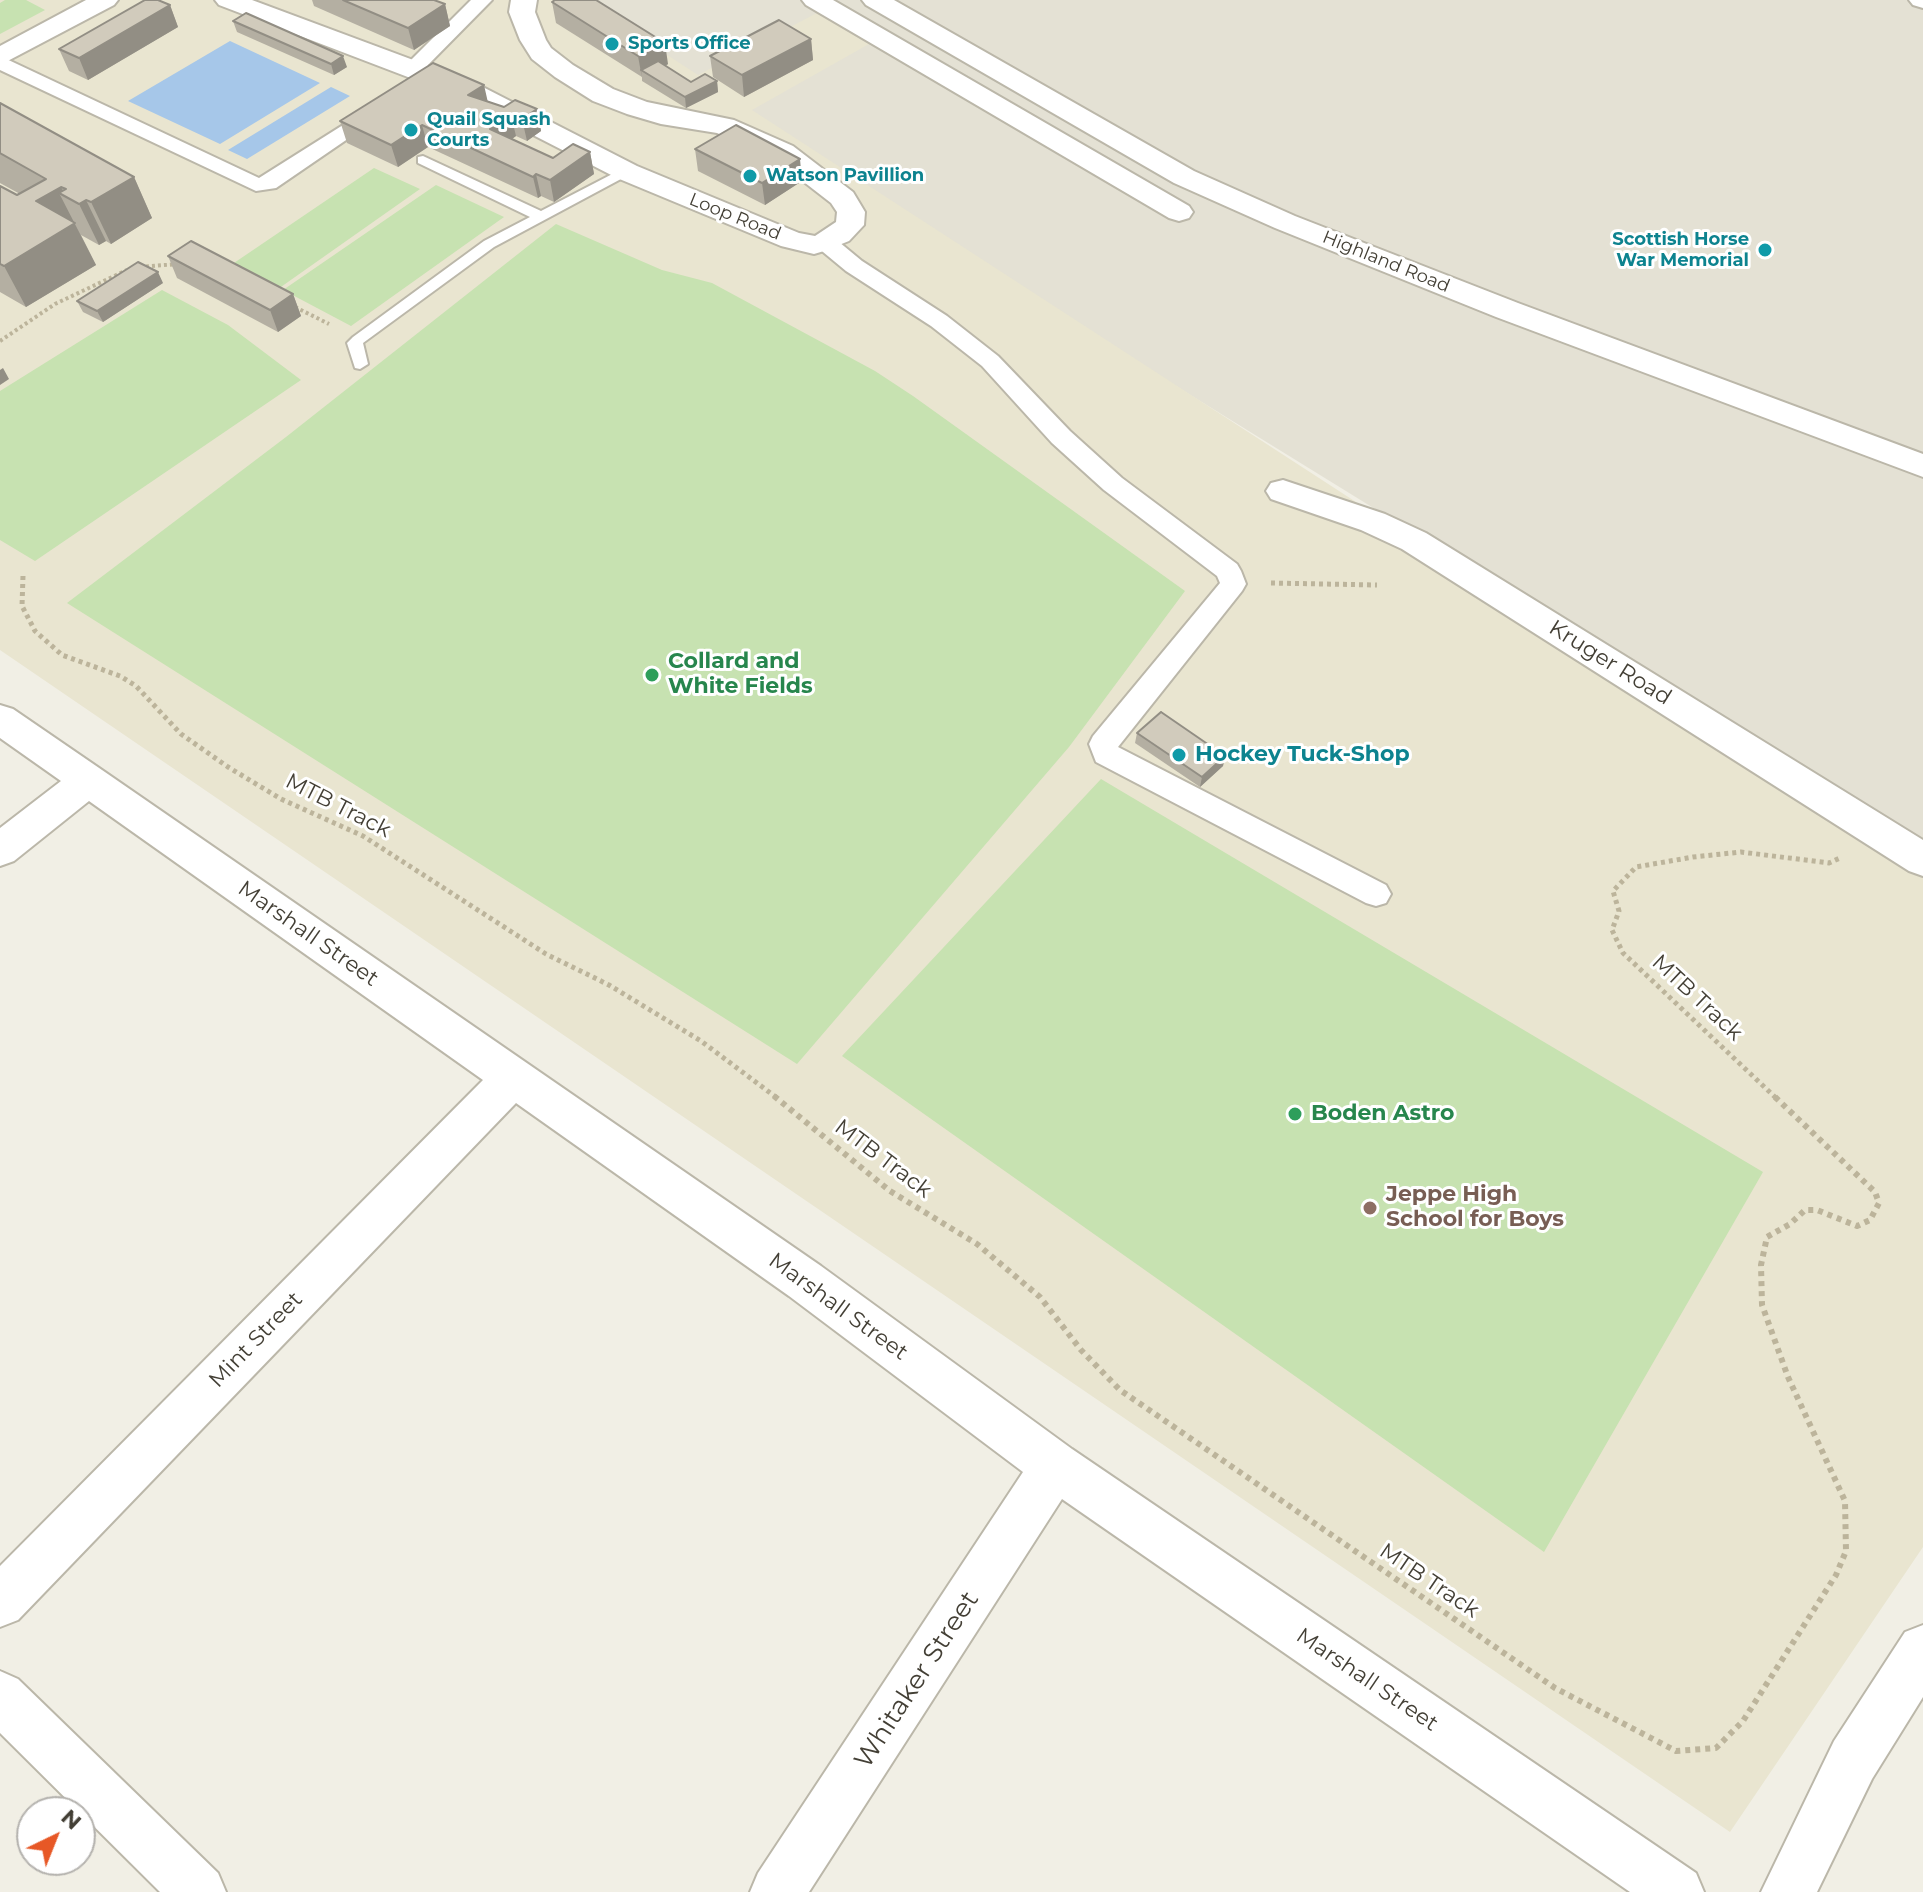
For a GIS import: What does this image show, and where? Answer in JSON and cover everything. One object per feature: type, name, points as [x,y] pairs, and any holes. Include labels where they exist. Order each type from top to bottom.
[{"type":"street","points":[[1,57],[105,0]]},
{"type":"street","name":"Loop Road","points":[[228,0],[412,84],[529,120],[627,172],[710,209],[791,240],[814,245],[825,242]]},
{"type":"street","points":[[1,57],[256,185],[268,183],[412,84],[482,0]]},
{"type":"street","points":[[524,0],[522,12],[541,53],[603,95],[661,116],[724,126],[759,139],[805,166],[843,198],[851,212],[850,225],[825,242],[854,266],[939,321],[990,361],[1061,437],[1113,484],[1228,571],[1233,584],[1103,744],[1106,754],[1376,894]]},
{"type":"street","points":[[815,0],[1179,212]]},
{"type":"street","name":"Highland Road","points":[[875,0],[1195,182],[1285,222],[1507,310],[1923,466]]},
{"type":"street","name":"Kruger Road","points":[[1283,491],[1373,522],[1414,541],[1923,860]]},
{"type":"street","name":"Marshall Street","points":[[0,719],[805,1281],[1055,1466],[1677,1892]]},
{"type":"street","points":[[0,850],[89,780]]},
{"type":"street","name":"Mint Street","points":[[0,1602],[512,1079]]},
{"type":"street","name":"Whitaker Street","points":[[777,1892],[1055,1466]]},
{"type":"street","points":[[1788,1892],[1853,1760],[1923,1650]]},
{"type":"street","points":[[0,1697],[199,1892]]},
{"type":"lane","points":[[423,160],[541,217]]},
{"type":"lane","points":[[360,364],[355,343],[358,340],[489,244],[627,172]]},
{"type":"path","points":[[0,341],[55,304],[118,273],[188,260]]},
{"type":"path","points":[[283,301],[358,340]]},
{"type":"path","points":[[1228,571],[1267,583],[1377,585]]},
{"type":"path","name":"MTB Track","points":[[23,576],[22,606],[35,631],[62,655],[120,676],[136,686],[181,734],[228,767],[281,799],[363,836],[546,954],[609,985],[701,1041],[750,1076],[890,1191],[988,1253],[1040,1297],[1088,1358],[1120,1390],[1555,1688],[1676,1751],[1716,1748],[1743,1721],[1836,1575],[1846,1551],[1845,1501],[1788,1377],[1762,1305],[1761,1274],[1767,1237],[1790,1224],[1805,1210],[1817,1210],[1857,1226],[1870,1220],[1879,1203],[1875,1192],[1623,953],[1612,930],[1619,911],[1613,891],[1636,867],[1693,857],[1741,852],[1829,863],[1856,851],[1876,831]]},
{"type":"shaded area","name":"Jeppe High School for Boys","points":[[0,0],[583,0],[698,75],[817,13],[869,44],[752,110],[1923,870],[1923,1547],[1730,1832],[0,650]]},
{"type":"shaded area","points":[[550,0],[1923,0],[1923,847]]},
{"type":"green space","points":[[5,0],[26,0],[45,10],[0,34],[0,3]]},
{"type":"green space","points":[[374,168],[420,189],[278,289],[231,265]]},
{"type":"green space","points":[[436,185],[504,217],[351,326],[283,290]]},
{"type":"green space","name":"Collard and White Fields","points":[[556,224],[662,270],[712,283],[875,371],[1185,591],[1069,747],[797,1064],[67,603],[286,437]]},
{"type":"green space","points":[[162,290],[228,325],[301,380],[35,561],[0,540],[0,391]]},
{"type":"green space","name":"Boden Astro","points":[[1101,779],[1763,1172],[1544,1552],[842,1056]]},
{"type":"water","points":[[230,41],[320,83],[220,144],[128,101]]},
{"type":"water","points":[[331,87],[350,96],[247,159],[228,150]]},
{"type":"building","points":[[145,0],[158,0],[170,5],[79,58],[59,49]]},
{"type":"building","points":[[343,0],[434,0],[445,4],[408,28]]},
{"type":"building","points":[[596,0],[665,43],[638,56],[552,2]]},
{"type":"building","points":[[246,13],[343,56],[331,64],[233,21]]},
{"type":"building","points":[[779,20],[811,39],[742,75],[710,56]]},
{"type":"building","points":[[658,61],[691,82],[705,74],[717,81],[685,97],[641,70]]},
{"type":"building","points":[[433,63],[484,85],[468,95],[504,107],[515,100],[537,109],[522,119],[511,115],[490,129],[553,158],[573,144],[590,152],[550,180],[536,174],[533,177],[422,125],[391,145],[340,121]]},
{"type":"building","points":[[0,103],[134,177],[91,202],[86,200],[79,204],[59,193],[66,189],[61,187],[36,201],[75,223],[4,266],[0,264],[0,186],[17,195],[46,179],[0,153]]},
{"type":"building","points":[[736,125],[800,159],[762,183],[695,149]]},
{"type":"building","points":[[191,241],[293,294],[270,310],[168,256]]},
{"type":"building","points":[[138,262],[158,272],[97,311],[77,301]]},
{"type":"building","name":"Hockey Tuck-Shop","points":[[1161,712],[1225,756],[1202,777],[1137,733]]},
{"type":"place","name":"Sports Office","points":[[612,44]]},
{"type":"place","name":"Quail Squash Courts","points":[[411,130]]},
{"type":"place","name":"Watson Pavillion","points":[[750,176]]},
{"type":"place","name":"Scottish Horse War Memorial","points":[[1765,250]]},
{"type":"place","name":"Collard and White Fields","points":[[652,675]]},
{"type":"place","name":"Hockey Tuck-Shop","points":[[1179,755]]},
{"type":"place","name":"Boden Astro","points":[[1295,1114]]},
{"type":"place","name":"Jeppe High School for Boys","points":[[1370,1208]]}]
